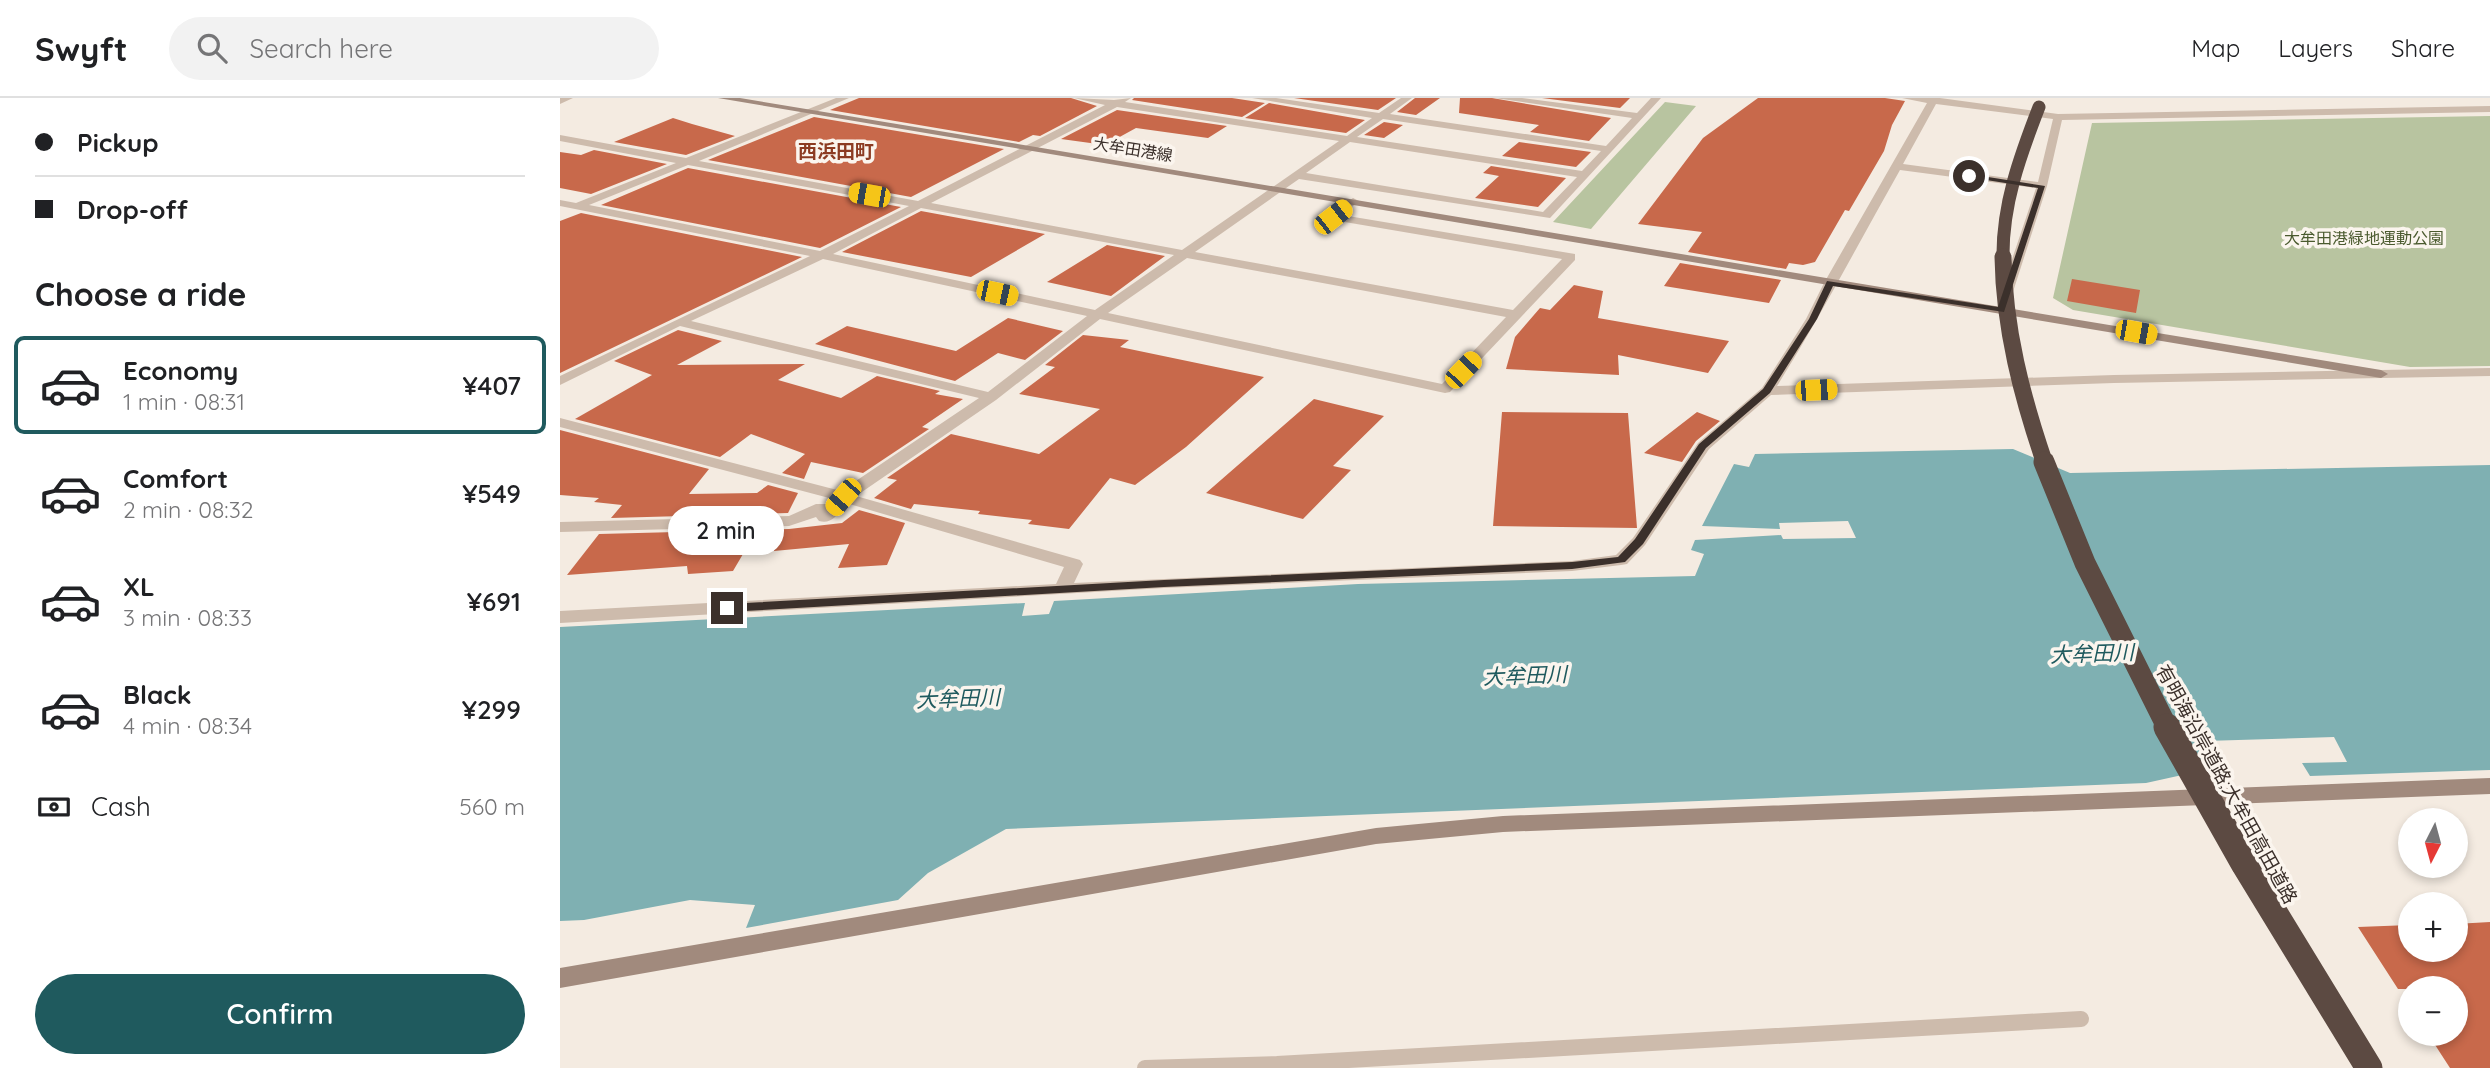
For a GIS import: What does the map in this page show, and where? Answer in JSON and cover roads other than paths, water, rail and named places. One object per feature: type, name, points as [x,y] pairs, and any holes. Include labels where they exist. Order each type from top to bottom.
[{"type":"highway","name":"有明海沿岸道路;大牟田高田道路","points":[[2049,112],[2015,166],[2005,216],[2002,264],[2008,329],[2024,399],[2052,484],[2097,592],[2163,721],[2260,893],[2369,1068]]},
{"type":"street","points":[[560,101],[568,98]]},
{"type":"street","name":"大牟田港線","points":[[723,98],[2381,374]]},
{"type":"street","points":[[560,214],[844,98]]},
{"type":"street","points":[[1079,98],[1121,101],[1349,140],[1586,175]]},
{"type":"street","points":[[1257,98],[1608,149]]},
{"type":"street","points":[[560,527],[789,521],[803,518],[821,507],[825,518],[843,497],[991,397],[1098,314],[1407,98]]},
{"type":"street","points":[[1500,98],[1638,116]]},
{"type":"street","points":[[1562,106],[1572,98]]},
{"type":"street","points":[[1296,175],[1546,216],[1656,98]]},
{"type":"street","points":[[1907,98],[2049,112],[2490,109]]},
{"type":"street","points":[[560,617],[1572,566],[1621,560],[1639,541],[1703,446],[1767,391],[1813,319],[1830,283],[1934,100]]},
{"type":"street","points":[[560,381],[678,322],[822,256],[1121,101]]},
{"type":"street","points":[[2001,310],[2042,186],[2049,112]]},
{"type":"street","points":[[560,138],[1516,315]]},
{"type":"street","points":[[1897,166],[2042,186]]},
{"type":"street","points":[[560,203],[1445,389],[1571,257],[1333,217],[1353,201]]},
{"type":"street","points":[[678,322],[991,397]]},
{"type":"street","points":[[1767,391],[2490,372]]},
{"type":"street","points":[[560,422],[843,497],[1074,564],[1062,590]]},
{"type":"street","points":[[560,978],[1376,836],[1503,824],[2490,786]]},
{"type":"lane","points":[[1145,1068],[1277,1066],[2081,1019]]},
{"type":"water","name":"大牟田川","points":[[2013,449],[2070,473],[2490,465],[2490,770],[2310,776],[2302,763],[2347,762],[2334,737],[2205,741],[2223,766],[2146,783],[1006,829],[928,873],[898,900],[746,928],[755,905],[690,900],[584,920],[560,921],[560,627],[1025,603],[1022,616],[1049,614],[1054,601],[1358,584],[1695,576],[1704,554],[1691,550],[1695,540],[1781,535],[1783,539],[1856,538],[1848,521],[1779,523],[1780,529],[1702,526],[1734,464],[1749,467],[1755,454]]},
{"type":"district","name":"西浜田町","points":[[836,151]]},
{"type":"park label","name":"大牟田港緑地運動公園","points":[[2364,238]]}]
